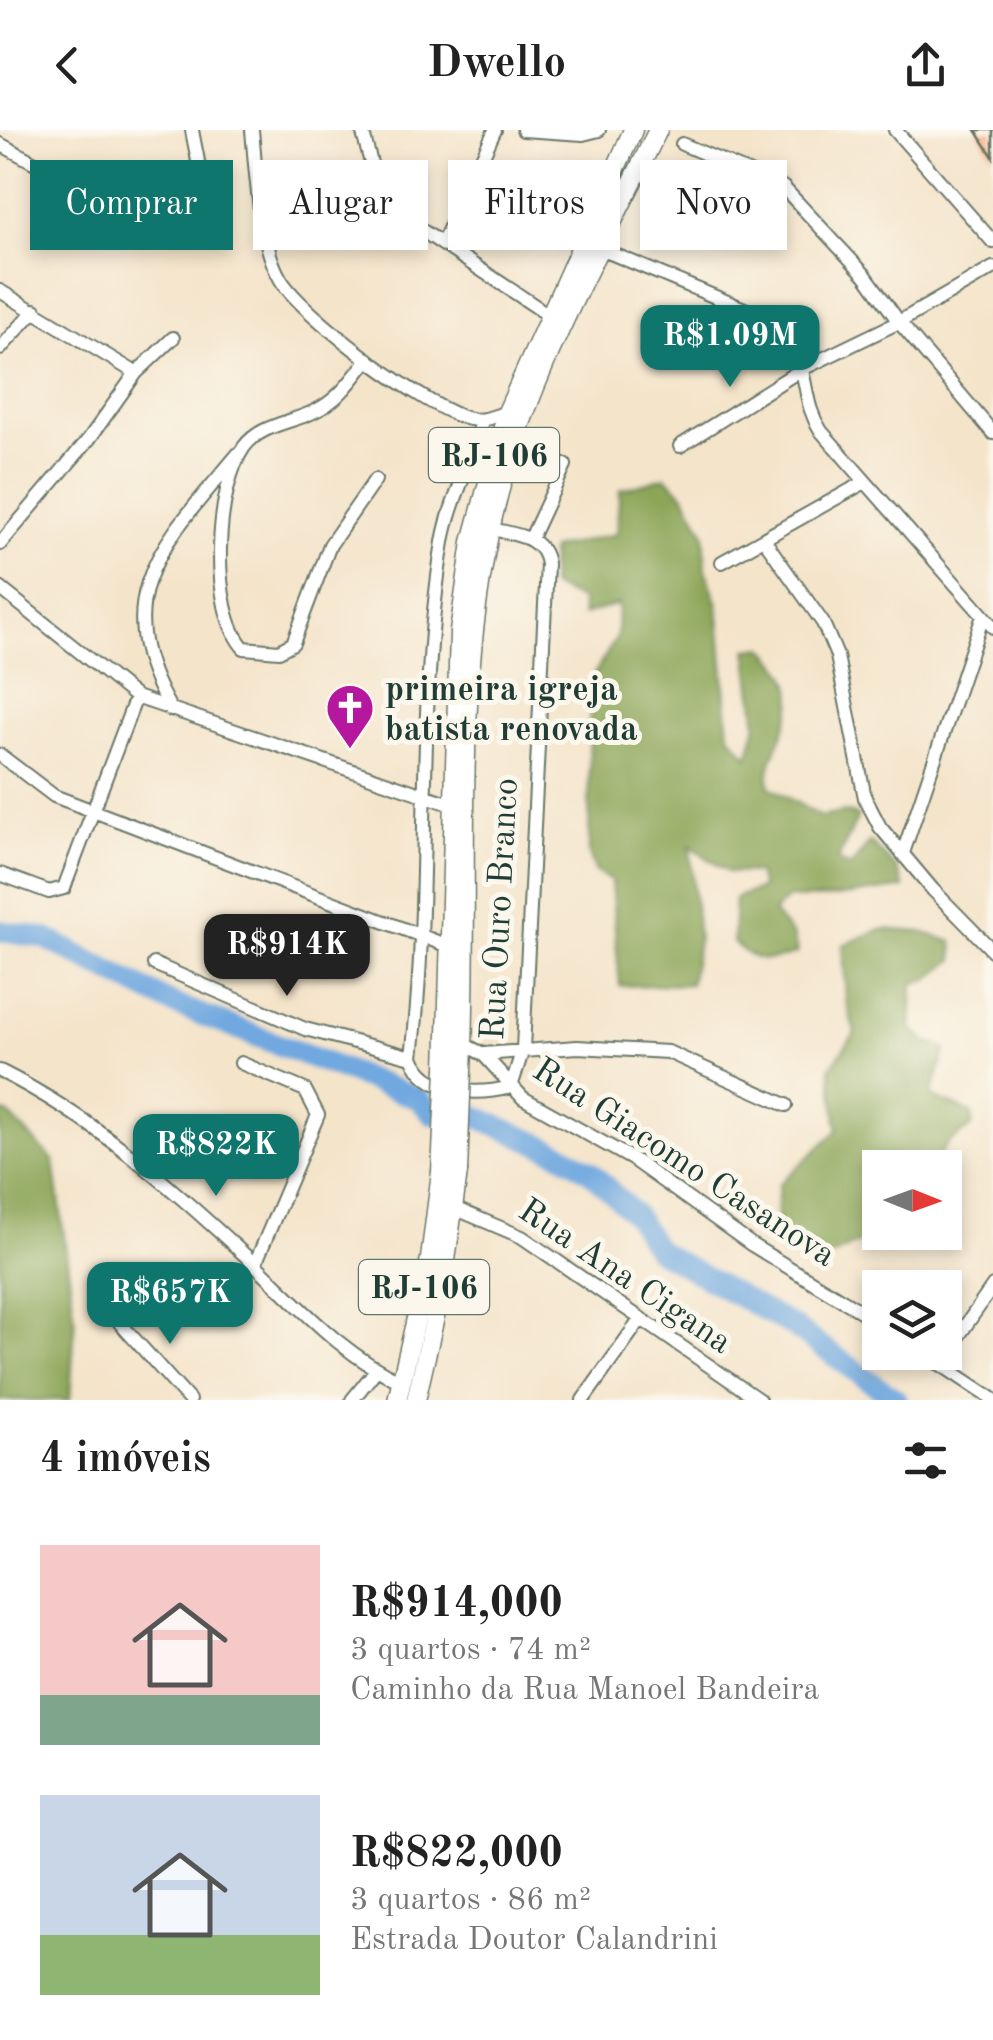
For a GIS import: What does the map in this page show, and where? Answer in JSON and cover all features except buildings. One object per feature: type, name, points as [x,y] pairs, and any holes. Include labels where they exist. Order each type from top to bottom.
[{"type":"highway","name":"RJ-106","points":[[400,1391],[449,1172],[454,1070],[448,946],[459,632],[472,542],[507,412],[632,130]]},
{"type":"highway","name":"RJ-106","points":[[620,209],[658,130]]},
{"type":"highway","name":"RJ-106","points":[[454,1070],[463,1044],[463,910],[472,690],[492,529],[506,469],[532,399],[601,250]]},
{"type":"highway","name":"RJ-106","points":[[416,1400],[454,1208],[449,1172]]},
{"type":"street","points":[[0,144],[150,226],[179,236],[198,216],[202,195],[192,130]]},
{"type":"street","points":[[252,130],[256,182],[279,277],[304,309],[368,359],[457,414],[482,420],[507,412]]},
{"type":"street","points":[[362,130],[377,185],[393,211],[550,316]]},
{"type":"street","points":[[442,244],[495,130]]},
{"type":"street","points":[[523,130],[599,130]]},
{"type":"street","points":[[895,130],[993,242]]},
{"type":"street","points":[[682,144],[782,187],[854,262],[993,433]]},
{"type":"street","points":[[603,250],[749,311],[769,324],[802,370],[808,411],[988,621],[904,850]]},
{"type":"street","points":[[680,446],[802,370],[899,322],[993,268]]},
{"type":"street","points":[[0,291],[136,373]]},
{"type":"street","points":[[0,349],[34,310]]},
{"type":"street","points":[[0,544],[89,439],[136,373],[174,338]]},
{"type":"street","points":[[171,710],[153,679],[141,626],[141,600],[166,543],[243,448],[265,430],[312,413],[339,396],[368,359]]},
{"type":"street","points":[[482,420],[443,540],[432,636],[424,798],[424,938],[412,1057],[418,1072],[438,1086],[492,1092],[511,1087]]},
{"type":"street","points":[[243,448],[221,530],[220,580],[230,633],[244,648],[279,651],[292,643],[304,622],[330,545],[375,480]]},
{"type":"street","points":[[492,529],[531,538],[565,465]]},
{"type":"street","points":[[722,562],[865,482]]},
{"type":"street","name":"Rua Ouro Branco","points":[[511,1087],[523,1049],[546,564],[541,547],[531,538]]},
{"type":"street","points":[[765,541],[823,623],[837,656],[865,798],[880,827],[904,850],[932,890],[993,951]]},
{"type":"street","points":[[0,588],[136,697],[453,805]]},
{"type":"street","points":[[432,636],[459,632]]},
{"type":"street","points":[[0,874],[54,893],[64,888],[136,697]]},
{"type":"street","points":[[0,755],[54,796],[448,946]]},
{"type":"street","points":[[154,964],[305,1029],[412,1057]]},
{"type":"street","name":"Rua Giacomo Casanova","points":[[463,1044],[483,1054],[511,1087],[547,1114],[632,1159],[752,1246],[862,1313]]},
{"type":"street","points":[[483,1054],[523,1049],[668,1052],[786,1105]]},
{"type":"street","points":[[241,1064],[305,1090],[318,1115],[254,1264]]},
{"type":"street","points":[[0,1070],[56,1099],[156,1172],[254,1264],[400,1391]]},
{"type":"street","name":"Rua Ana Cigana","points":[[454,1208],[522,1237],[740,1395],[759,1400]]},
{"type":"street","points":[[962,1331],[993,1286]]},
{"type":"street","points":[[584,1400],[640,1320]]},
{"type":"street","points":[[120,1323],[189,1400]]},
{"type":"street","points":[[352,1400],[376,1370]]},
{"type":"street","points":[[948,1370],[993,1399]]},
{"type":"green space","points":[[666,477],[685,496],[704,532],[706,571],[718,605],[729,734],[748,757],[757,724],[747,649],[764,647],[786,675],[792,694],[787,722],[771,763],[770,787],[821,817],[846,812],[858,816],[838,860],[850,867],[870,842],[897,869],[904,888],[788,898],[773,912],[794,937],[797,953],[762,960],[733,942],[735,898],[762,888],[757,873],[728,872],[690,846],[698,942],[690,984],[620,986],[611,881],[596,872],[589,854],[590,681],[617,637],[618,604],[583,615],[581,600],[550,586],[551,549],[616,534],[620,490]]},
{"type":"green space","points":[[881,929],[922,932],[953,942],[954,960],[928,980],[913,983],[911,1028],[926,1041],[946,1049],[931,1096],[972,1113],[972,1126],[943,1150],[862,1150],[862,1241],[826,1259],[802,1255],[776,1221],[779,1184],[838,1130],[830,1068],[855,1033],[846,1000],[843,945]]},
{"type":"green space","points":[[0,1112],[8,1114],[54,1161],[75,1320],[70,1400],[0,1400]]},
{"type":"waterway","points":[[0,931],[45,938],[171,1003],[419,1099],[432,1114]]},
{"type":"waterway","points":[[473,1115],[564,1155],[592,1173],[635,1215],[657,1250],[795,1328],[897,1400]]},
{"type":"place","name":"primeira igreja batista renovada","points":[[350,750]]}]
